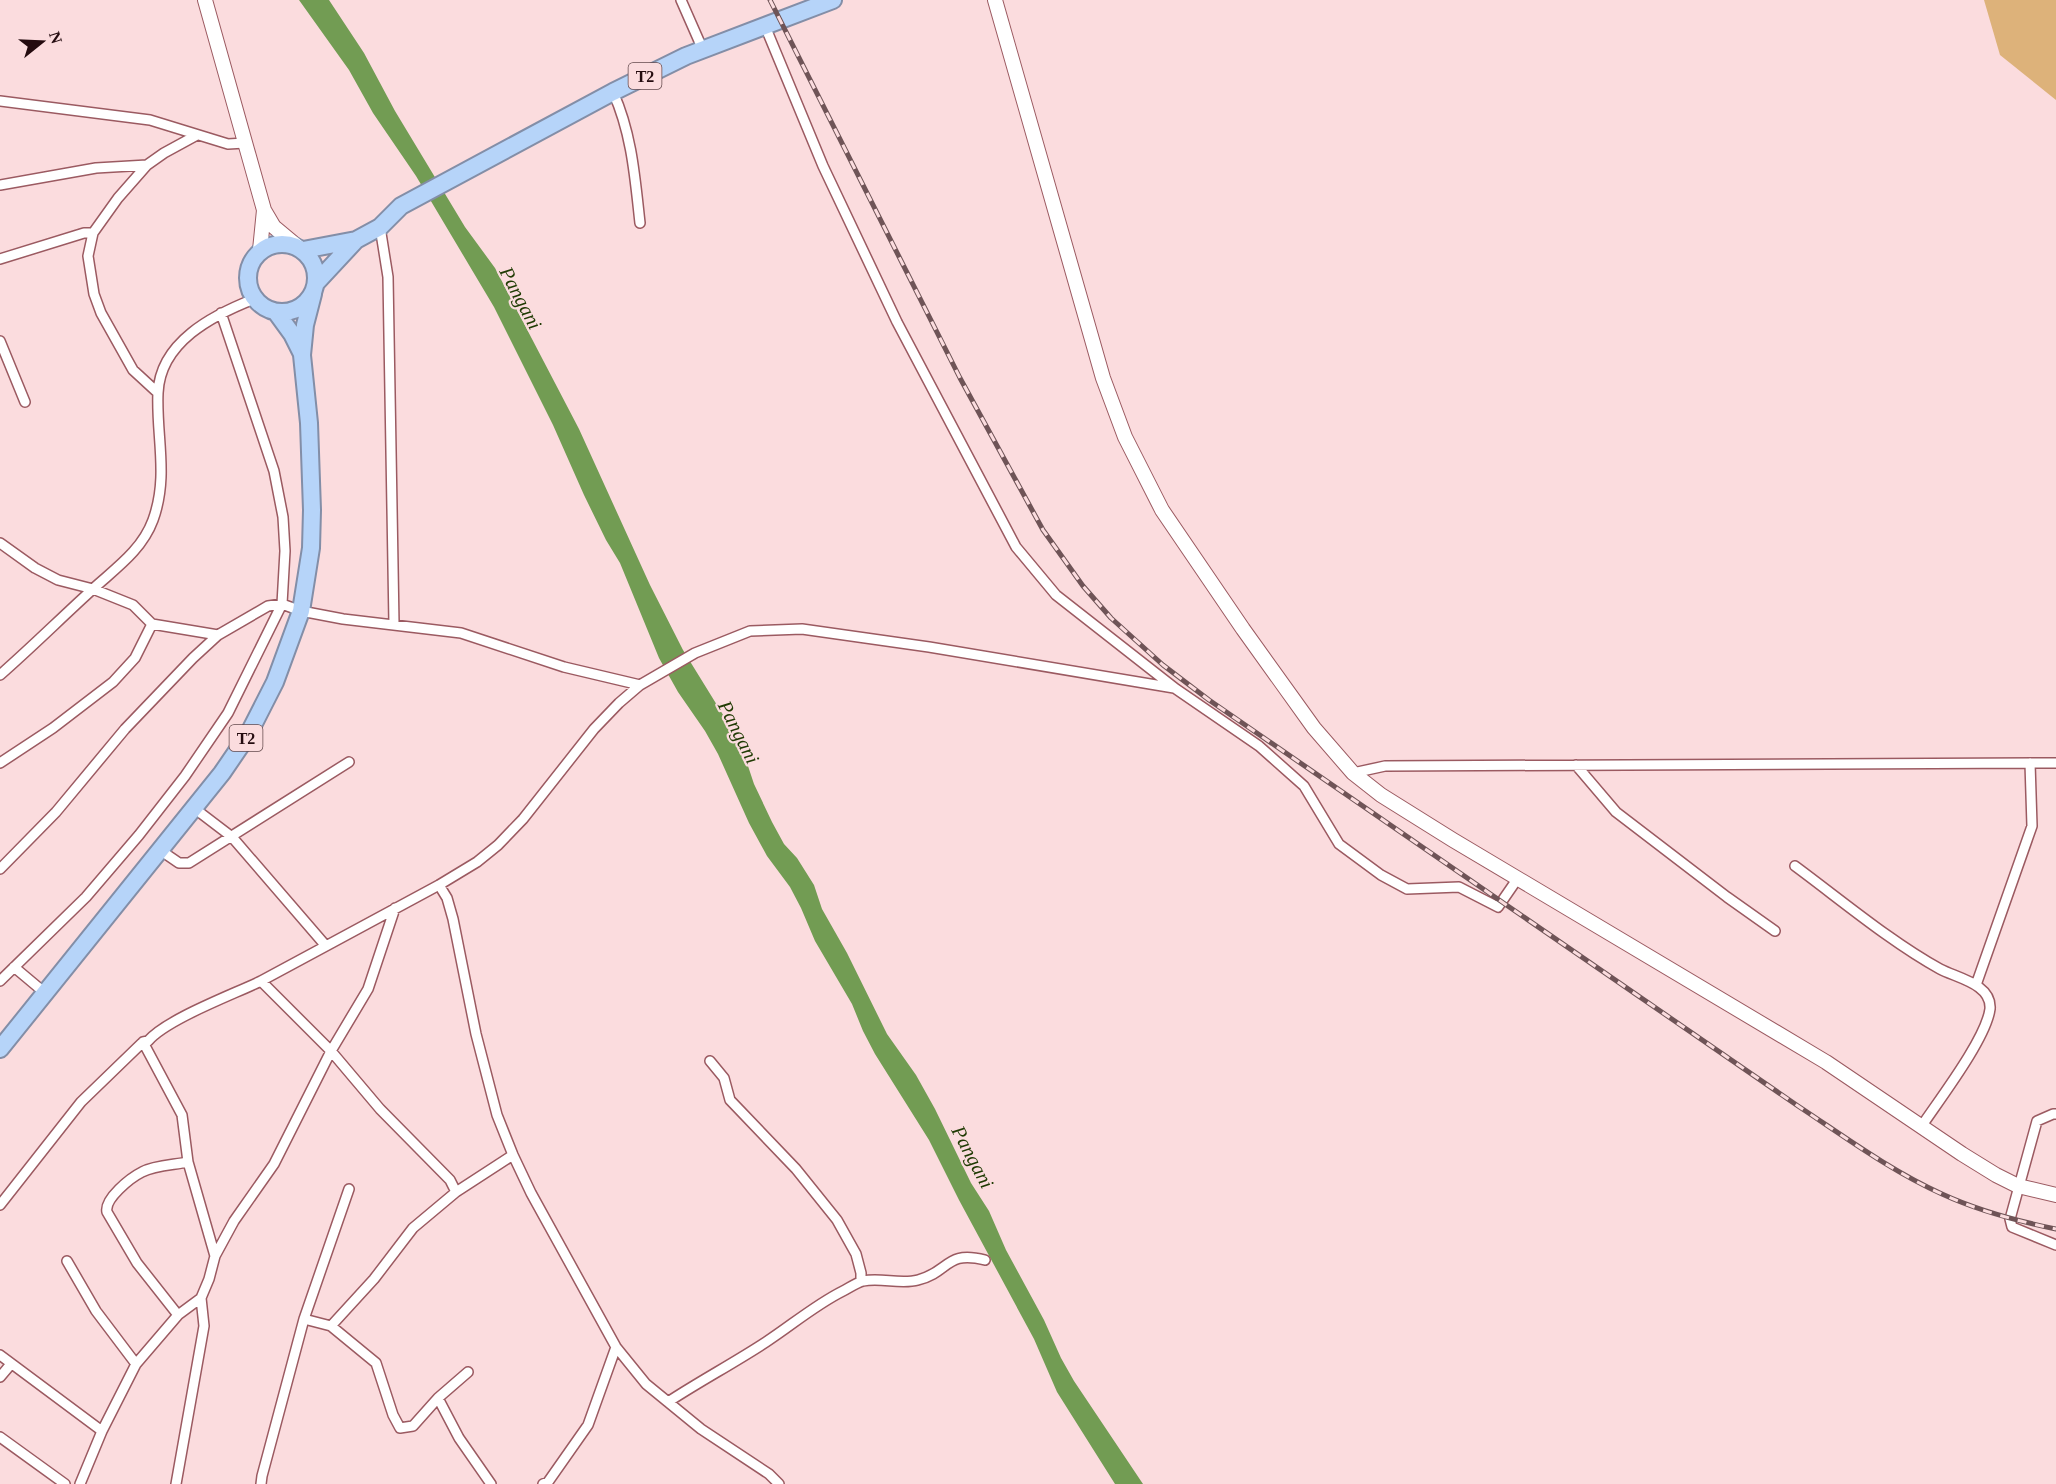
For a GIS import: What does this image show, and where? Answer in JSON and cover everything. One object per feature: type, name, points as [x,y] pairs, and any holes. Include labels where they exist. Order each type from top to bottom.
[{"type":"highway","name":"T2","points":[[254,299],[264,308],[276,312],[297,309],[306,303],[314,288],[357,240],[380,227],[401,206],[613,92],[703,50],[833,0]]},
{"type":"highway","name":"T2","points":[[260,250],[272,244],[285,243],[300,249],[357,240]]},
{"type":"highway","points":[[300,249],[314,265],[314,288]]},
{"type":"highway","points":[[254,299],[248,286],[247,273],[260,250]]},
{"type":"highway","name":"T2","points":[[0,1049],[222,773],[248,735],[275,682],[301,611],[311,548],[309,423],[302,355],[305,325],[314,288]]},
{"type":"highway","name":"T2","points":[[276,312],[292,334],[302,355]]},
{"type":"main road","points":[[205,0],[264,210],[274,227],[300,249]]},
{"type":"main road","points":[[995,0],[1103,378],[1125,437],[1169,520],[1314,728],[1353,773],[1381,795],[1518,879],[1826,1062],[1970,1160],[2018,1186],[2056,1195]]},
{"type":"main road","points":[[260,250],[264,210]]},
{"type":"street","points":[[681,0],[703,50]]},
{"type":"street","points":[[765,26],[823,166],[897,322],[1016,547],[1056,594],[1176,689],[1259,746],[1304,786],[1339,844],[1381,875],[1407,890],[1460,887],[1498,907],[1518,879]]},
{"type":"street","points":[[613,92],[624,114],[629,135],[640,223]]},
{"type":"street","points":[[0,101],[150,120],[228,144],[245,143]]},
{"type":"street","points":[[158,393],[133,370],[101,313],[94,294],[88,256],[93,233],[147,165],[197,135]]},
{"type":"street","points":[[0,185],[96,168],[147,165]]},
{"type":"street","points":[[380,227],[388,277],[394,624]]},
{"type":"street","points":[[0,259],[84,233],[93,233]]},
{"type":"street","points":[[0,675],[46,636],[93,589],[133,554],[153,521],[159,494],[163,459],[158,393],[160,380],[172,354],[198,327],[220,313],[254,299]]},
{"type":"street","points":[[0,981],[86,897],[185,776],[228,713],[282,604],[285,551],[283,517],[274,471],[220,313]]},
{"type":"street","points":[[0,341],[25,402]]},
{"type":"street","points":[[0,543],[34,568],[58,579],[93,589],[133,605],[152,624],[218,635]]},
{"type":"street","points":[[0,869],[56,812],[125,729],[186,665],[218,635],[268,606],[282,604],[301,611],[461,633],[564,668],[640,685]]},
{"type":"street","points":[[0,763],[53,728],[113,682],[135,658],[152,624]]},
{"type":"street","points":[[0,1205],[81,1102],[143,1042],[148,1041],[154,1034],[176,1021],[261,981],[440,885],[477,862],[498,845],[523,819],[594,729],[619,703],[640,685],[695,653],[750,631],[802,629],[929,647],[1176,689]]},
{"type":"street","points":[[160,850],[179,863],[189,863],[349,762]]},
{"type":"street","points":[[1976,985],[2032,826],[2030,763]]},
{"type":"street","points":[[1353,773],[1384,766],[2056,763]]},
{"type":"street","points":[[1576,765],[1616,812],[1775,931]]},
{"type":"street","points":[[194,808],[232,837],[326,946]]},
{"type":"street","points":[[1795,866],[1918,956],[1976,985],[1987,996],[1990,1008],[1978,1041],[1921,1126]]},
{"type":"street","points":[[440,885],[447,898],[453,919],[486,1079],[497,1115],[513,1155],[556,1242],[616,1347],[646,1384],[701,1429],[769,1474],[779,1484]]},
{"type":"street","points":[[176,1484],[204,1326],[201,1298],[215,1256],[234,1221],[274,1164],[331,1051],[368,989],[395,908]]},
{"type":"street","points":[[15,967],[45,993]]},
{"type":"street","points":[[261,981],[331,1051],[380,1109],[450,1180],[456,1192]]},
{"type":"street","points":[[143,1042],[182,1116],[188,1162],[215,1256]]},
{"type":"street","points":[[710,1061],[724,1078],[730,1100],[796,1169],[837,1220],[856,1254],[861,1281]]},
{"type":"street","points":[[2056,1114],[2037,1121],[2010,1219],[2012,1227],[2056,1245]]},
{"type":"street","points":[[331,1326],[374,1279],[412,1228],[456,1192],[513,1155]]},
{"type":"street","points":[[178,1315],[137,1263],[107,1212],[106,1206],[110,1198],[140,1172],[188,1162]]},
{"type":"street","points":[[261,1484],[304,1319],[349,1188]]},
{"type":"street","points":[[668,1402],[768,1341],[823,1302],[861,1281],[920,1280],[959,1258],[972,1257],[985,1260]]},
{"type":"street","points":[[67,1261],[96,1311],[136,1364]]},
{"type":"street","points":[[80,1484],[102,1431],[136,1364],[178,1315],[201,1298]]},
{"type":"street","points":[[304,1319],[331,1326],[376,1363],[400,1428],[413,1426],[438,1398],[468,1372]]},
{"type":"street","points":[[543,1484],[548,1482],[588,1425],[616,1347]]},
{"type":"street","points":[[0,1355],[102,1431]]},
{"type":"street","points":[[0,1377],[11,1364]]},
{"type":"street","points":[[438,1398],[459,1438],[491,1484]]},
{"type":"street","points":[[0,1437],[64,1484]]},
{"type":"shaded area","points":[[299,0],[329,0],[364,53],[395,111],[465,227],[495,268],[579,429],[650,585],[683,650],[743,751],[754,784],[772,822],[784,844],[797,858],[814,885],[822,909],[847,953],[887,1034],[916,1075],[935,1109],[971,1183],[989,1211],[1006,1250],[1044,1320],[1061,1358],[1143,1484],[1115,1484],[1057,1392],[1034,1339],[929,1140],[875,1054],[852,1004],[815,941],[790,887],[767,856],[749,823],[718,754],[659,658],[620,563],[606,540],[553,425],[494,307],[416,176],[373,113],[349,70]]},
{"type":"shaded area","points":[[1984,0],[2056,0],[2056,100],[2000,55]]},
{"type":"railway","points":[[770,0],[960,378],[1043,530],[1083,586],[1111,618],[1163,665],[1209,700],[1868,1153],[1923,1185],[1970,1206],[2056,1229]]},
{"type":"water label","name":"Pangani","points":[[521,298]]},
{"type":"water label","name":"Pangani","points":[[739,732]]},
{"type":"water label","name":"Pangani","points":[[973,1157]]}]
